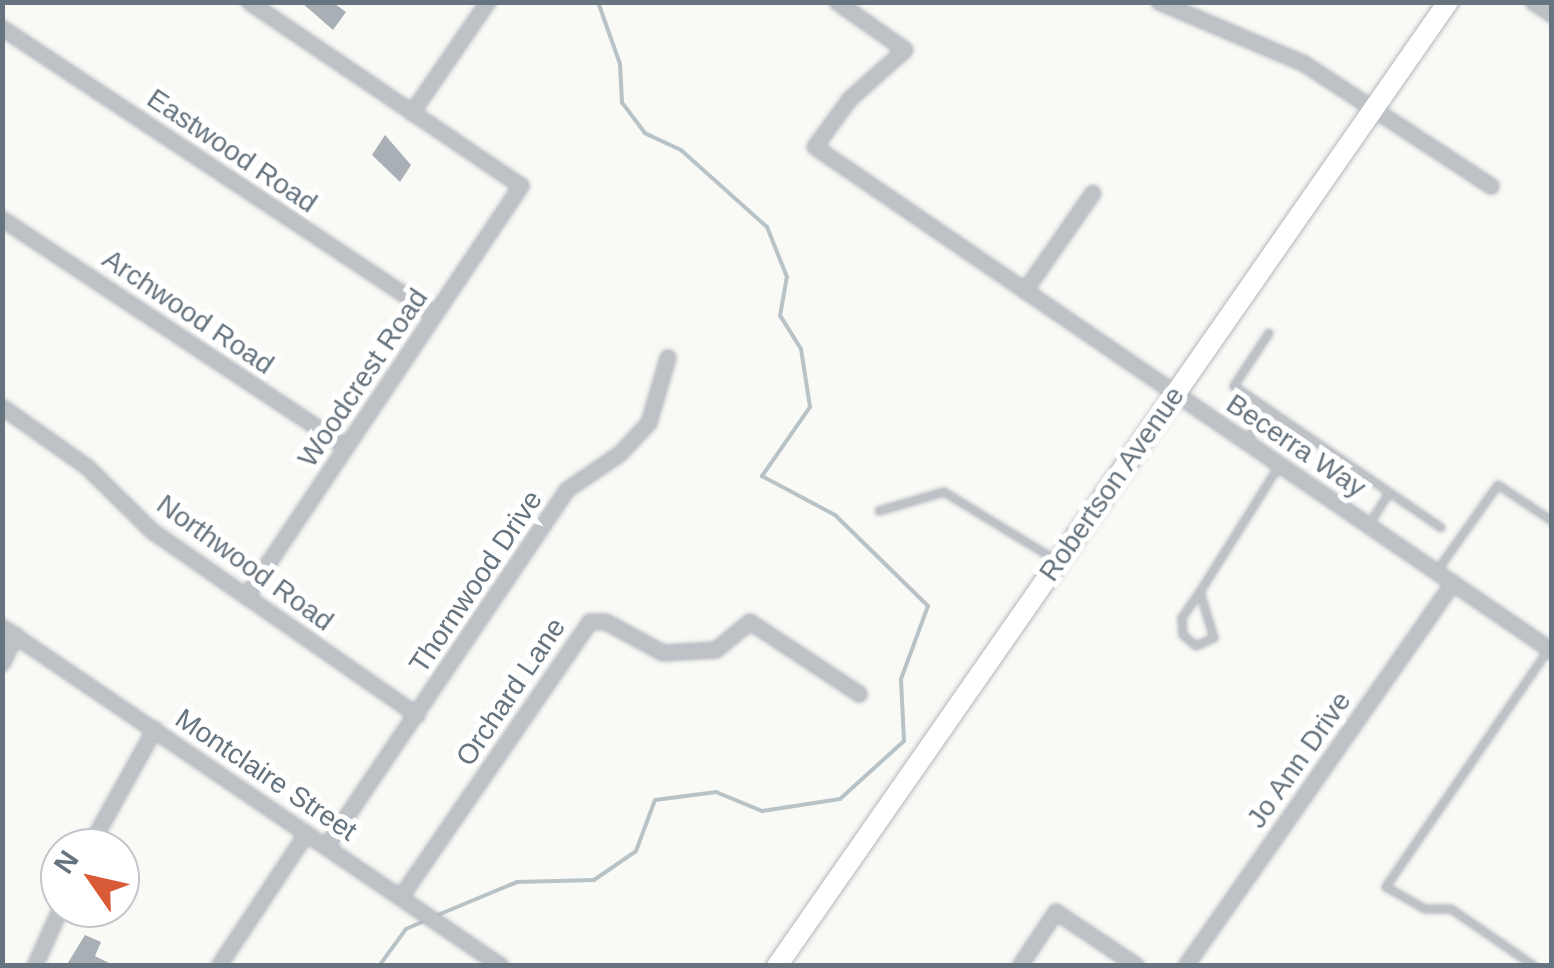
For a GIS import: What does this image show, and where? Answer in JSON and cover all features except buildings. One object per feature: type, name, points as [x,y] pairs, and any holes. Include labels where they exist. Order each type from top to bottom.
[{"type":"street","points":[[249,2],[412,113],[488,2]]},
{"type":"street","name":"Becerra Way","points":[[837,2],[904,50],[850,98],[815,147],[1550,650]]},
{"type":"street","points":[[1158,2],[1302,63],[1491,186]]},
{"type":"street","name":"Robertson Avenue","points":[[776,966],[1448,2]]},
{"type":"street","points":[[1533,2],[1552,15]]},
{"type":"street","name":"Eastwood Road","points":[[2,28],[435,315]]},
{"type":"street","name":"Woodcrest Road","points":[[246,597],[521,186],[412,113]]},
{"type":"street","points":[[1025,291],[1093,193]]},
{"type":"street","name":"Archwood Road","points":[[2,219],[346,448]]},
{"type":"street","name":"Thornwood Drive","points":[[327,846],[567,490],[620,454],[650,423],[668,358]]},
{"type":"street","name":"Northwood Road","points":[[2,407],[87,466],[152,531],[417,715]]},
{"type":"street","name":"Jo Ann Drive","points":[[1186,966],[1452,583]]},
{"type":"street","name":"Orchard Lane","points":[[402,897],[590,622],[606,622],[663,653],[716,650],[750,622],[858,694]]},
{"type":"street","points":[[2,664],[9,631]]},
{"type":"street","name":"Montclaire Street","points":[[9,631],[502,966]]},
{"type":"street","points":[[99,828],[155,730]]},
{"type":"street","points":[[219,966],[308,833]]},
{"type":"street","points":[[1020,966],[1056,912],[1136,966]]},
{"type":"street","points":[[35,966],[52,928]]},
{"type":"lane","points":[[1269,333],[1234,386],[1441,528]]},
{"type":"lane","points":[[1246,442],[1267,409]]},
{"type":"lane","points":[[1200,592],[1214,638],[1196,646],[1182,635],[1182,618],[1279,465]]},
{"type":"lane","points":[[1436,572],[1498,485],[1552,521]]},
{"type":"lane","points":[[879,512],[944,492],[1058,562]]},
{"type":"lane","points":[[1368,526],[1389,492]]},
{"type":"lane","points":[[1534,966],[1451,909],[1425,908],[1386,887],[1550,650]]},
{"type":"waterway","points":[[433,917],[517,882],[594,880],[636,851],[655,800],[716,792],[762,811],[840,799],[904,741],[901,679],[928,606],[835,515],[762,476],[810,407],[801,349],[780,316],[787,277],[767,227],[681,150],[645,133],[622,102],[620,64],[598,2]]},
{"type":"waterway","points":[[379,966],[406,929],[424,921]]}]
